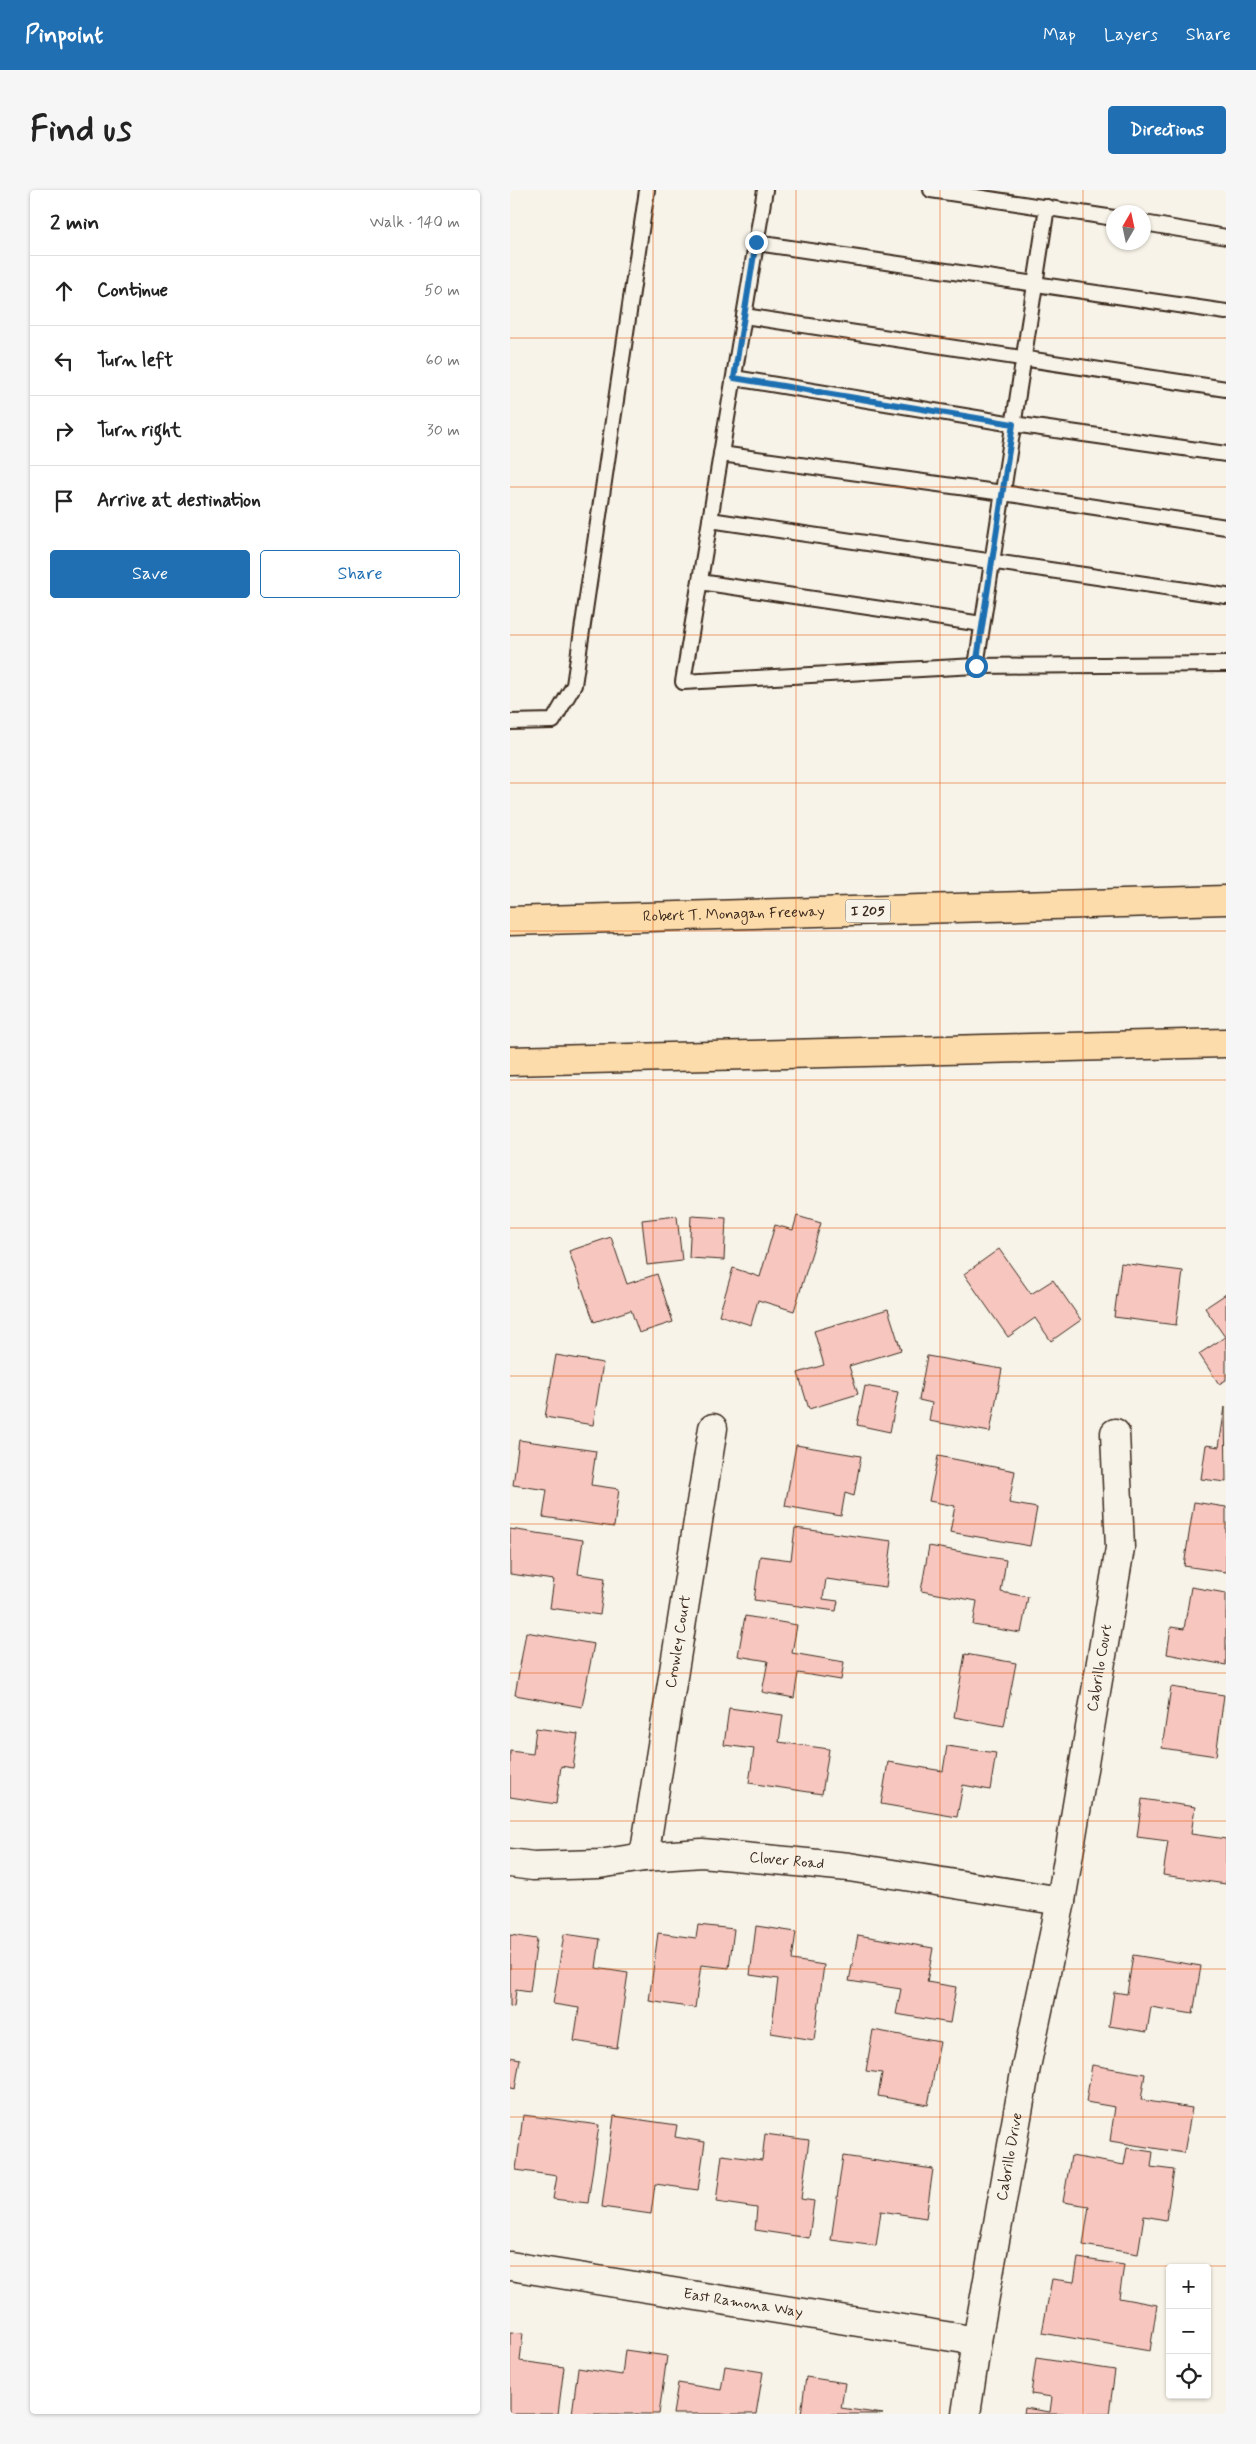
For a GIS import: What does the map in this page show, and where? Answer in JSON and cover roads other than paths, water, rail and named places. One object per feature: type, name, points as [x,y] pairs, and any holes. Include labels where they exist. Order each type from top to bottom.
[{"type":"highway","name":"Robert T. Monagan Freeway","points":[[510,921],[1226,900]]},
{"type":"highway","points":[[510,1062],[1226,1043]]},
{"type":"street","name":"Crowley Court","points":[[644,1857],[713,1428]]},
{"type":"street","name":"Cabrillo Court","points":[[1061,1902],[1120,1548],[1115,1433]]},
{"type":"street","name":"Clover Road","points":[[510,1864],[533,1866],[599,1864],[644,1857],[702,1853],[849,1867],[1061,1902]]},
{"type":"street","name":"Cabrillo Drive","points":[[966,2414],[976,2341],[1026,2067],[1061,1902]]},
{"type":"street","name":"East Ramona Way","points":[[510,2266],[976,2341]]},
{"type":"lane","points":[[510,722],[554,721],[574,685],[647,190]]},
{"type":"lane","points":[[765,190],[683,682],[976,666],[1226,664]]},
{"type":"lane","points":[[931,190],[1047,206],[1106,217]]},
{"type":"lane","points":[[976,666],[1047,206]]},
{"type":"lane","points":[[1151,224],[1226,237]]},
{"type":"lane","points":[[756,242],[1226,312]]},
{"type":"lane","points":[[744,316],[1226,389]]},
{"type":"lane","points":[[734,378],[1013,424],[1226,454]]},
{"type":"lane","points":[[721,454],[1226,526]]},
{"type":"lane","points":[[710,520],[1226,596]]},
{"type":"lane","points":[[700,582],[982,624]]}]
